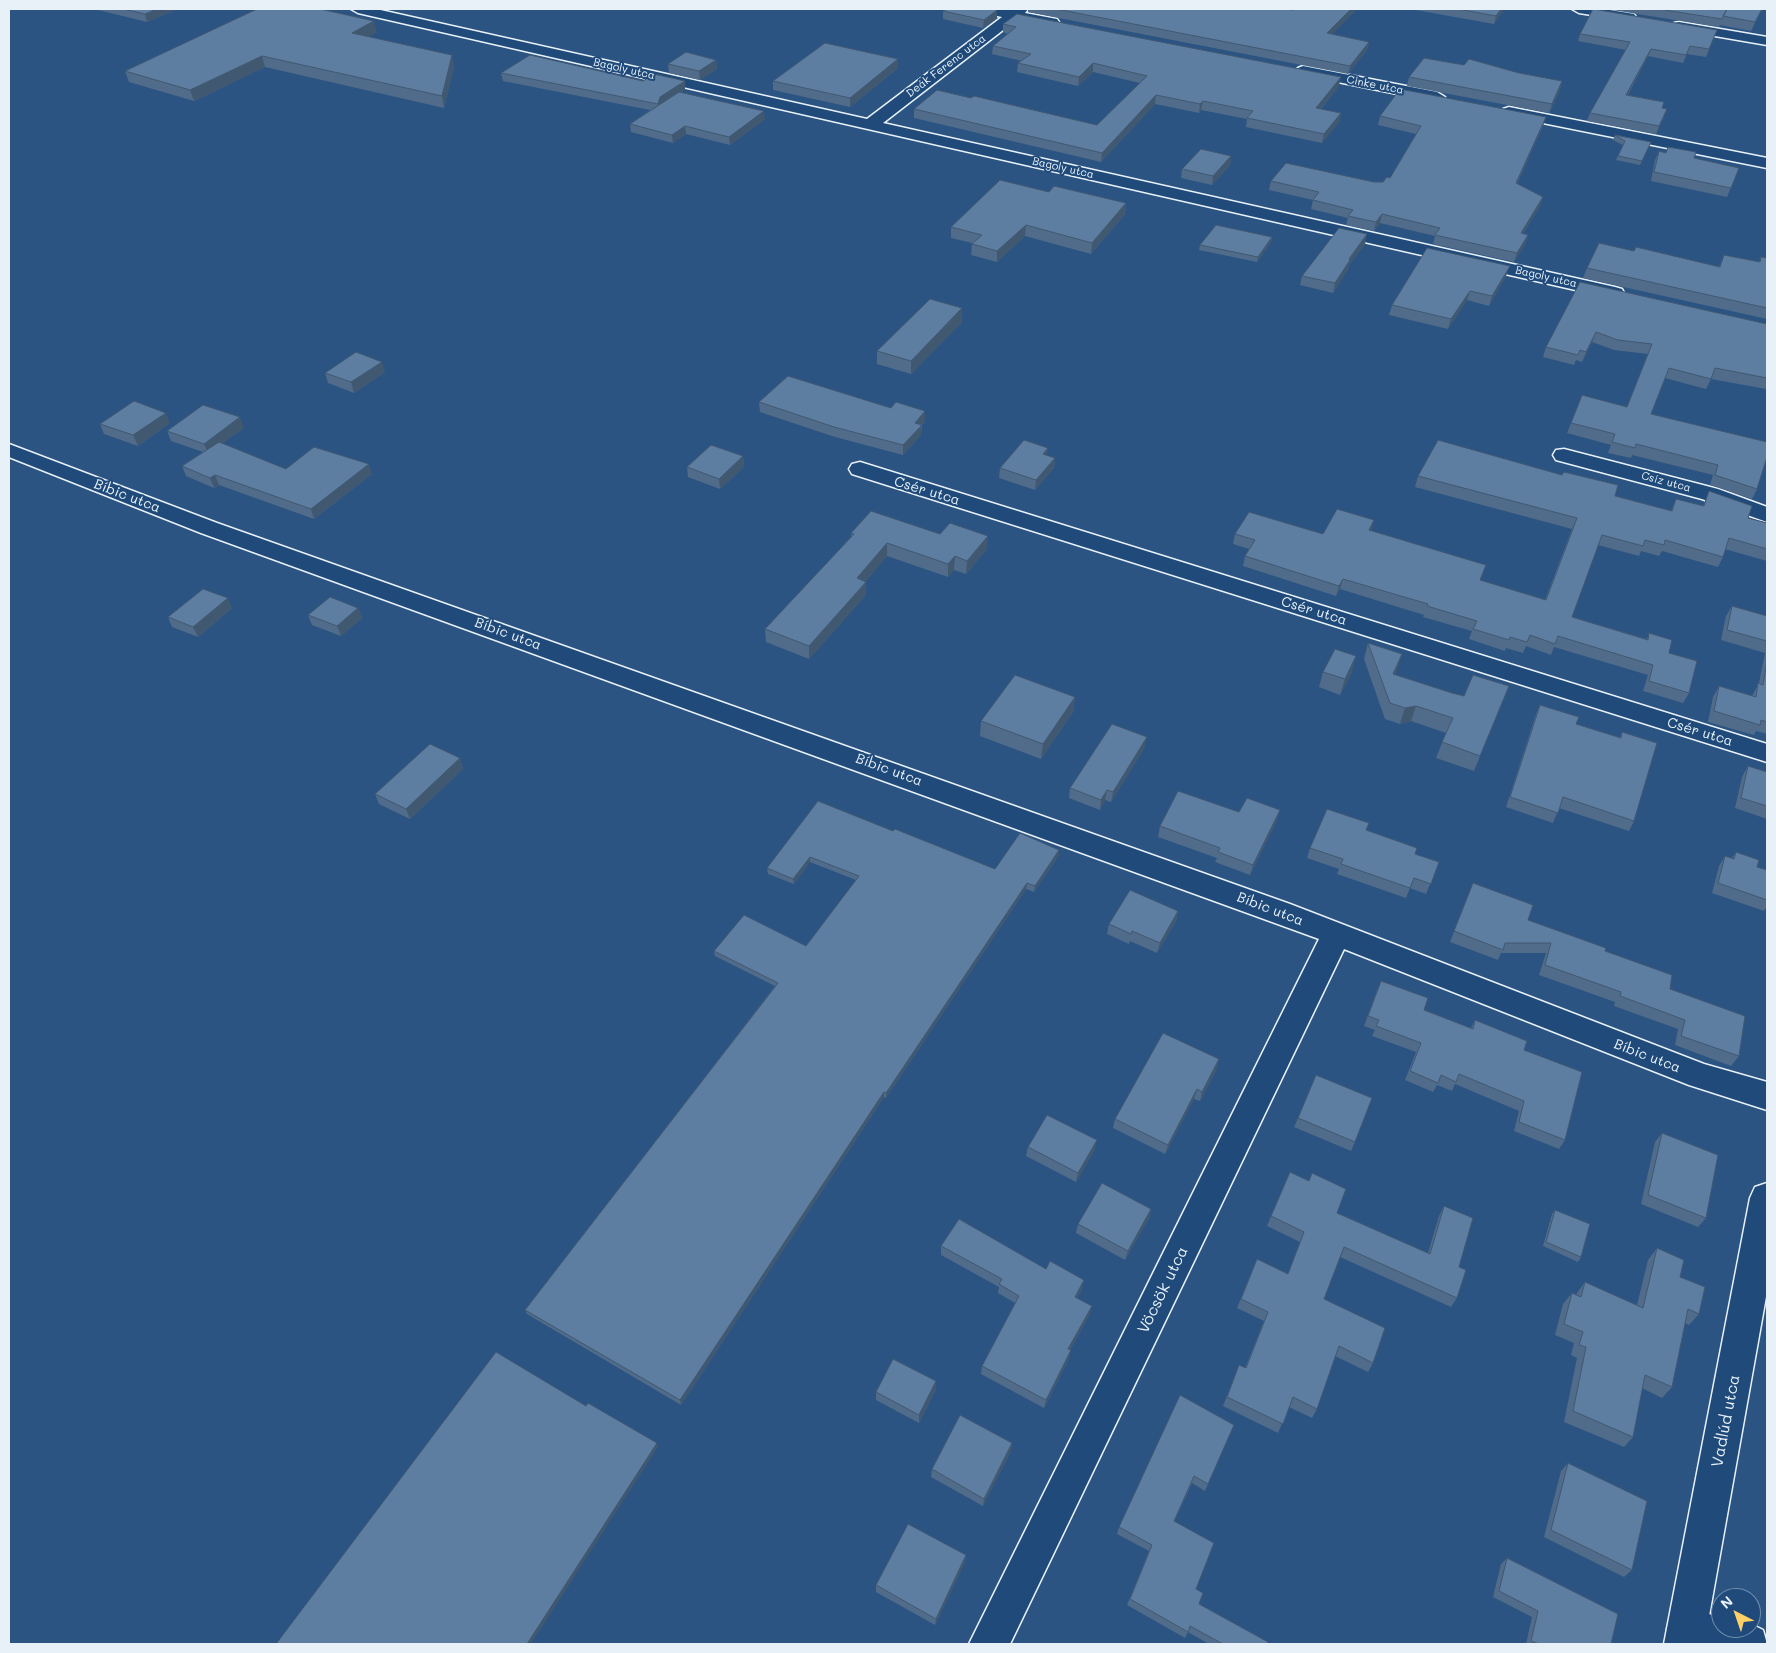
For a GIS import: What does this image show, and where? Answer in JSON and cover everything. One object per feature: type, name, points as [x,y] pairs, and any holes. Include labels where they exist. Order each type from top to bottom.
[{"type":"street","name":"Bagoly utca","points":[[358,9],[1631,296]]},
{"type":"street","points":[[982,9],[1017,12],[1071,26]]},
{"type":"street","points":[[1579,9],[1645,20]]},
{"type":"street","name":"Deák Ferenc utca","points":[[871,124],[1017,12]]},
{"type":"street","points":[[1664,23],[1767,41]]},
{"type":"street","name":"Cinke utca","points":[[1293,69],[1448,100]]},
{"type":"street","points":[[1496,109],[1767,163]]},
{"type":"street","name":"Bíbic utca","points":[[9,450],[209,528],[840,752],[1280,912],[1700,1076],[1767,1096]]},
{"type":"street","name":"Csíz utca","points":[[1564,455],[1710,494],[1767,515]]},
{"type":"street","name":"Csér utca","points":[[860,470],[1767,754]]},
{"type":"street","name":"Vöcsök utca","points":[[989,1644],[1336,935]]},
{"type":"street","name":"Vadlúd utca","points":[[1686,1636],[1767,1198]]},
{"type":"street","points":[[1686,1636],[1749,1644]]},
{"type":"building","points":[[123,9],[157,9],[145,14]]},
{"type":"building","points":[[257,9],[320,9],[374,21],[352,33],[452,55],[442,96],[262,56],[190,90],[125,71]]},
{"type":"building","points":[[947,9],[997,10],[984,20],[943,11]]},
{"type":"building","points":[[1056,9],[1351,9],[1327,33],[1369,42],[1350,66]]},
{"type":"building","points":[[1458,9],[1501,9],[1496,16]]},
{"type":"building","points":[[1593,9],[1717,30],[1709,49],[1690,46],[1686,55],[1651,49],[1626,95],[1664,102],[1662,108],[1667,109],[1659,126],[1590,113],[1630,42],[1580,34]]},
{"type":"building","points":[[1658,9],[1727,9],[1722,19]]},
{"type":"building","points":[[1727,9],[1762,9],[1755,22],[1723,16]]},
{"type":"building","points":[[1017,14],[1341,77],[1316,108],[1341,113],[1324,134],[1247,118],[1253,111],[1203,101],[1200,104],[1156,95],[1102,153],[914,109],[937,90],[971,98],[974,96],[1097,125],[1147,76],[1093,63],[1079,77],[1018,63],[1031,54],[993,46],[1016,27],[1003,24]]},
{"type":"building","points":[[825,43],[898,59],[850,98],[773,81]]},
{"type":"building","points":[[686,52],[716,60],[699,71],[668,64]]},
{"type":"building","points":[[530,55],[643,81],[654,74],[685,81],[660,97],[658,104],[501,73]]},
{"type":"building","points":[[1424,58],[1464,65],[1469,59],[1519,73],[1562,81],[1552,104],[1409,77]]},
{"type":"building","points":[[1400,89],[1546,117],[1516,183],[1543,197],[1521,233],[1528,235],[1517,253],[1435,235],[1440,228],[1382,214],[1376,222],[1348,216],[1353,210],[1313,200],[1319,192],[1271,181],[1286,163],[1374,182],[1383,182],[1387,177],[1390,178],[1421,126],[1380,116]]},
{"type":"building","points":[[679,92],[764,111],[729,137],[685,126],[672,135],[630,124]]},
{"type":"building","points":[[1615,135],[1651,142],[1642,161],[1618,156],[1625,141]]},
{"type":"building","points":[[1668,147],[1696,152],[1694,158],[1739,168],[1731,188],[1654,172],[1659,151],[1666,153]]},
{"type":"building","points":[[1201,149],[1231,156],[1213,176],[1182,169]]},
{"type":"building","points":[[1000,180],[1049,192],[1054,186],[1126,203],[1092,243],[1026,225],[997,251],[972,244],[982,235],[951,227]]},
{"type":"building","points":[[1216,225],[1272,237],[1258,257],[1200,245]]},
{"type":"building","points":[[1339,228],[1367,234],[1335,283],[1302,276]]},
{"type":"building","points":[[1599,243],[1634,251],[1636,247],[1720,267],[1724,255],[1760,262],[1761,257],[1767,258],[1767,308],[1587,268]]},
{"type":"building","points":[[1427,248],[1510,266],[1492,296],[1470,291],[1451,319],[1392,305]]},
{"type":"building","points":[[1580,282],[1767,324],[1767,378],[1715,368],[1711,379],[1669,368],[1651,414],[1767,442],[1767,457],[1757,489],[1715,475],[1718,465],[1636,444],[1635,448],[1612,442],[1615,434],[1571,423],[1582,395],[1627,407],[1652,344],[1618,340],[1596,332],[1586,352],[1580,350],[1578,355],[1546,347]]},
{"type":"building","points":[[930,299],[962,308],[911,361],[877,351]]},
{"type":"building","points":[[356,352],[382,362],[351,382],[325,373]]},
{"type":"building","points":[[788,376],[891,408],[896,402],[925,411],[915,423],[922,425],[903,445],[834,427],[759,402]]},
{"type":"building","points":[[134,401],[166,413],[133,435],[100,424]]},
{"type":"building","points":[[203,405],[240,417],[204,444],[167,431]]},
{"type":"building","points":[[1024,440],[1048,448],[1043,454],[1055,458],[1036,480],[1000,468]]},
{"type":"building","points":[[1438,440],[1562,475],[1564,472],[1618,485],[1615,496],[1672,511],[1676,499],[1704,506],[1709,491],[1752,506],[1748,518],[1767,523],[1767,549],[1729,538],[1723,557],[1665,540],[1664,545],[1645,540],[1643,546],[1602,535],[1572,617],[1648,640],[1649,633],[1672,640],[1669,653],[1697,661],[1689,693],[1649,681],[1653,665],[1558,636],[1555,644],[1530,635],[1527,642],[1510,637],[1509,640],[1473,629],[1477,621],[1427,606],[1428,604],[1343,579],[1339,586],[1245,556],[1255,540],[1235,534],[1249,512],[1323,534],[1337,509],[1374,520],[1369,530],[1486,565],[1480,580],[1546,600],[1577,518],[1418,476]]},
{"type":"building","points":[[219,442],[286,469],[314,447],[369,464],[311,509],[215,475],[210,478],[182,466]]},
{"type":"building","points":[[711,445],[743,456],[719,479],[687,467]]},
{"type":"building","points":[[871,511],[940,534],[950,523],[988,536],[967,561],[955,556],[948,564],[887,543],[857,578],[866,582],[809,646],[765,629],[854,534],[851,533]]},
{"type":"building","points":[[203,589],[228,598],[193,627],[168,617]]},
{"type":"building","points":[[330,597],[358,608],[337,626],[308,615]]},
{"type":"building","points":[[1732,606],[1767,616],[1767,641],[1727,630]]},
{"type":"building","points":[[1368,643],[1402,654],[1393,674],[1452,693],[1464,696],[1473,675],[1509,686],[1480,756],[1442,742],[1453,718],[1416,706],[1405,708],[1390,703]]},
{"type":"building","points":[[1335,649],[1356,656],[1345,679],[1323,672]]},
{"type":"building","points":[[1767,661],[1767,722],[1761,720],[1760,725],[1714,711],[1719,686],[1756,697],[1758,683],[1763,685]]},
{"type":"building","points":[[1015,675],[1075,697],[1043,744],[981,721]]},
{"type":"building","points":[[1540,705],[1579,717],[1576,724],[1621,738],[1622,732],[1657,743],[1634,821],[1563,797],[1558,813],[1510,797]]},
{"type":"building","points":[[1112,724],[1147,737],[1113,792],[1107,790],[1101,800],[1070,788]]},
{"type":"building","points":[[430,744],[460,758],[406,809],[375,794]]},
{"type":"building","points":[[1748,766],[1767,772],[1767,806],[1741,798]]},
{"type":"building","points":[[1178,791],[1239,812],[1247,798],[1280,810],[1253,865],[1218,852],[1220,848],[1160,826]]},
{"type":"building","points":[[818,801],[995,869],[1020,833],[1059,850],[1035,886],[1027,883],[886,1093],[884,1092],[680,1400],[525,1310],[778,983],[714,951],[744,915],[806,946],[859,876],[810,857],[793,879],[767,868]]},
{"type":"building","points":[[1327,809],[1369,823],[1366,830],[1417,848],[1415,854],[1439,862],[1431,884],[1414,878],[1410,888],[1341,864],[1343,859],[1310,848]]},
{"type":"building","points":[[1736,852],[1759,860],[1757,867],[1767,870],[1767,900],[1718,883],[1725,856],[1734,859]]},
{"type":"building","points":[[1473,883],[1533,905],[1528,920],[1606,948],[1605,951],[1672,975],[1670,989],[1745,1016],[1739,1056],[1681,1036],[1685,1020],[1620,996],[1621,992],[1545,965],[1551,943],[1505,943],[1503,950],[1454,931]]},
{"type":"building","points":[[1130,890],[1178,911],[1160,943],[1132,931],[1131,934],[1109,924]]},
{"type":"building","points":[[1381,981],[1428,998],[1424,1010],[1473,1029],[1475,1020],[1527,1041],[1524,1050],[1582,1072],[1565,1140],[1519,1122],[1524,1101],[1459,1074],[1456,1082],[1441,1075],[1438,1083],[1410,1071],[1421,1043],[1376,1026],[1379,1020],[1368,1016]]},
{"type":"building","points":[[1163,1033],[1219,1059],[1202,1092],[1197,1089],[1168,1145],[1115,1119]]},
{"type":"building","points":[[1316,1075],[1372,1098],[1355,1142],[1298,1118]]},
{"type":"building","points":[[1047,1115],[1097,1140],[1078,1173],[1028,1147]]},
{"type":"building","points":[[1662,1133],[1718,1155],[1706,1218],[1648,1195]]},
{"type":"building","points":[[1290,1172],[1309,1181],[1312,1173],[1346,1189],[1337,1213],[1430,1254],[1444,1206],[1473,1218],[1459,1267],[1466,1270],[1457,1298],[1344,1247],[1324,1299],[1385,1328],[1373,1363],[1339,1346],[1317,1409],[1293,1397],[1283,1424],[1227,1397],[1239,1365],[1246,1368],[1268,1312],[1241,1299],[1257,1259],[1288,1274],[1304,1232],[1271,1216]]},
{"type":"building","points":[[1102,1183],[1151,1209],[1128,1251],[1078,1224]]},
{"type":"building","points":[[1555,1210],[1590,1224],[1581,1257],[1546,1242]]},
{"type":"building","points":[[959,1219],[1046,1269],[1050,1261],[1084,1280],[1075,1297],[1092,1306],[1068,1349],[1071,1350],[1046,1400],[982,1366],[1019,1296],[999,1284],[1002,1279],[941,1246]]},
{"type":"building","points":[[1657,1248],[1684,1260],[1680,1277],[1705,1287],[1699,1314],[1688,1309],[1672,1387],[1645,1375],[1633,1437],[1573,1411],[1586,1347],[1579,1345],[1583,1332],[1564,1324],[1572,1293],[1581,1297],[1585,1282],[1643,1308]]},
{"type":"building","points":[[496,1352],[586,1406],[588,1403],[657,1443],[527,1644],[276,1644]]},
{"type":"building","points":[[893,1359],[936,1381],[919,1415],[876,1392]]},
{"type":"building","points":[[1180,1395],[1234,1425],[1208,1484],[1194,1476],[1174,1521],[1214,1543],[1196,1589],[1203,1593],[1199,1604],[1268,1642],[1267,1644],[1223,1644],[1190,1626],[1188,1632],[1130,1599],[1152,1545],[1119,1527]]},
{"type":"building","points":[[960,1415],[1012,1443],[984,1499],[932,1469]]},
{"type":"building","points":[[1568,1463],[1647,1501],[1632,1570],[1551,1530]]},
{"type":"building","points":[[908,1524],[966,1555],[936,1619],[876,1585]]},
{"type":"building","points":[[1507,1558],[1618,1614],[1611,1644],[1539,1644],[1531,1641],[1538,1611],[1499,1591]]}]
